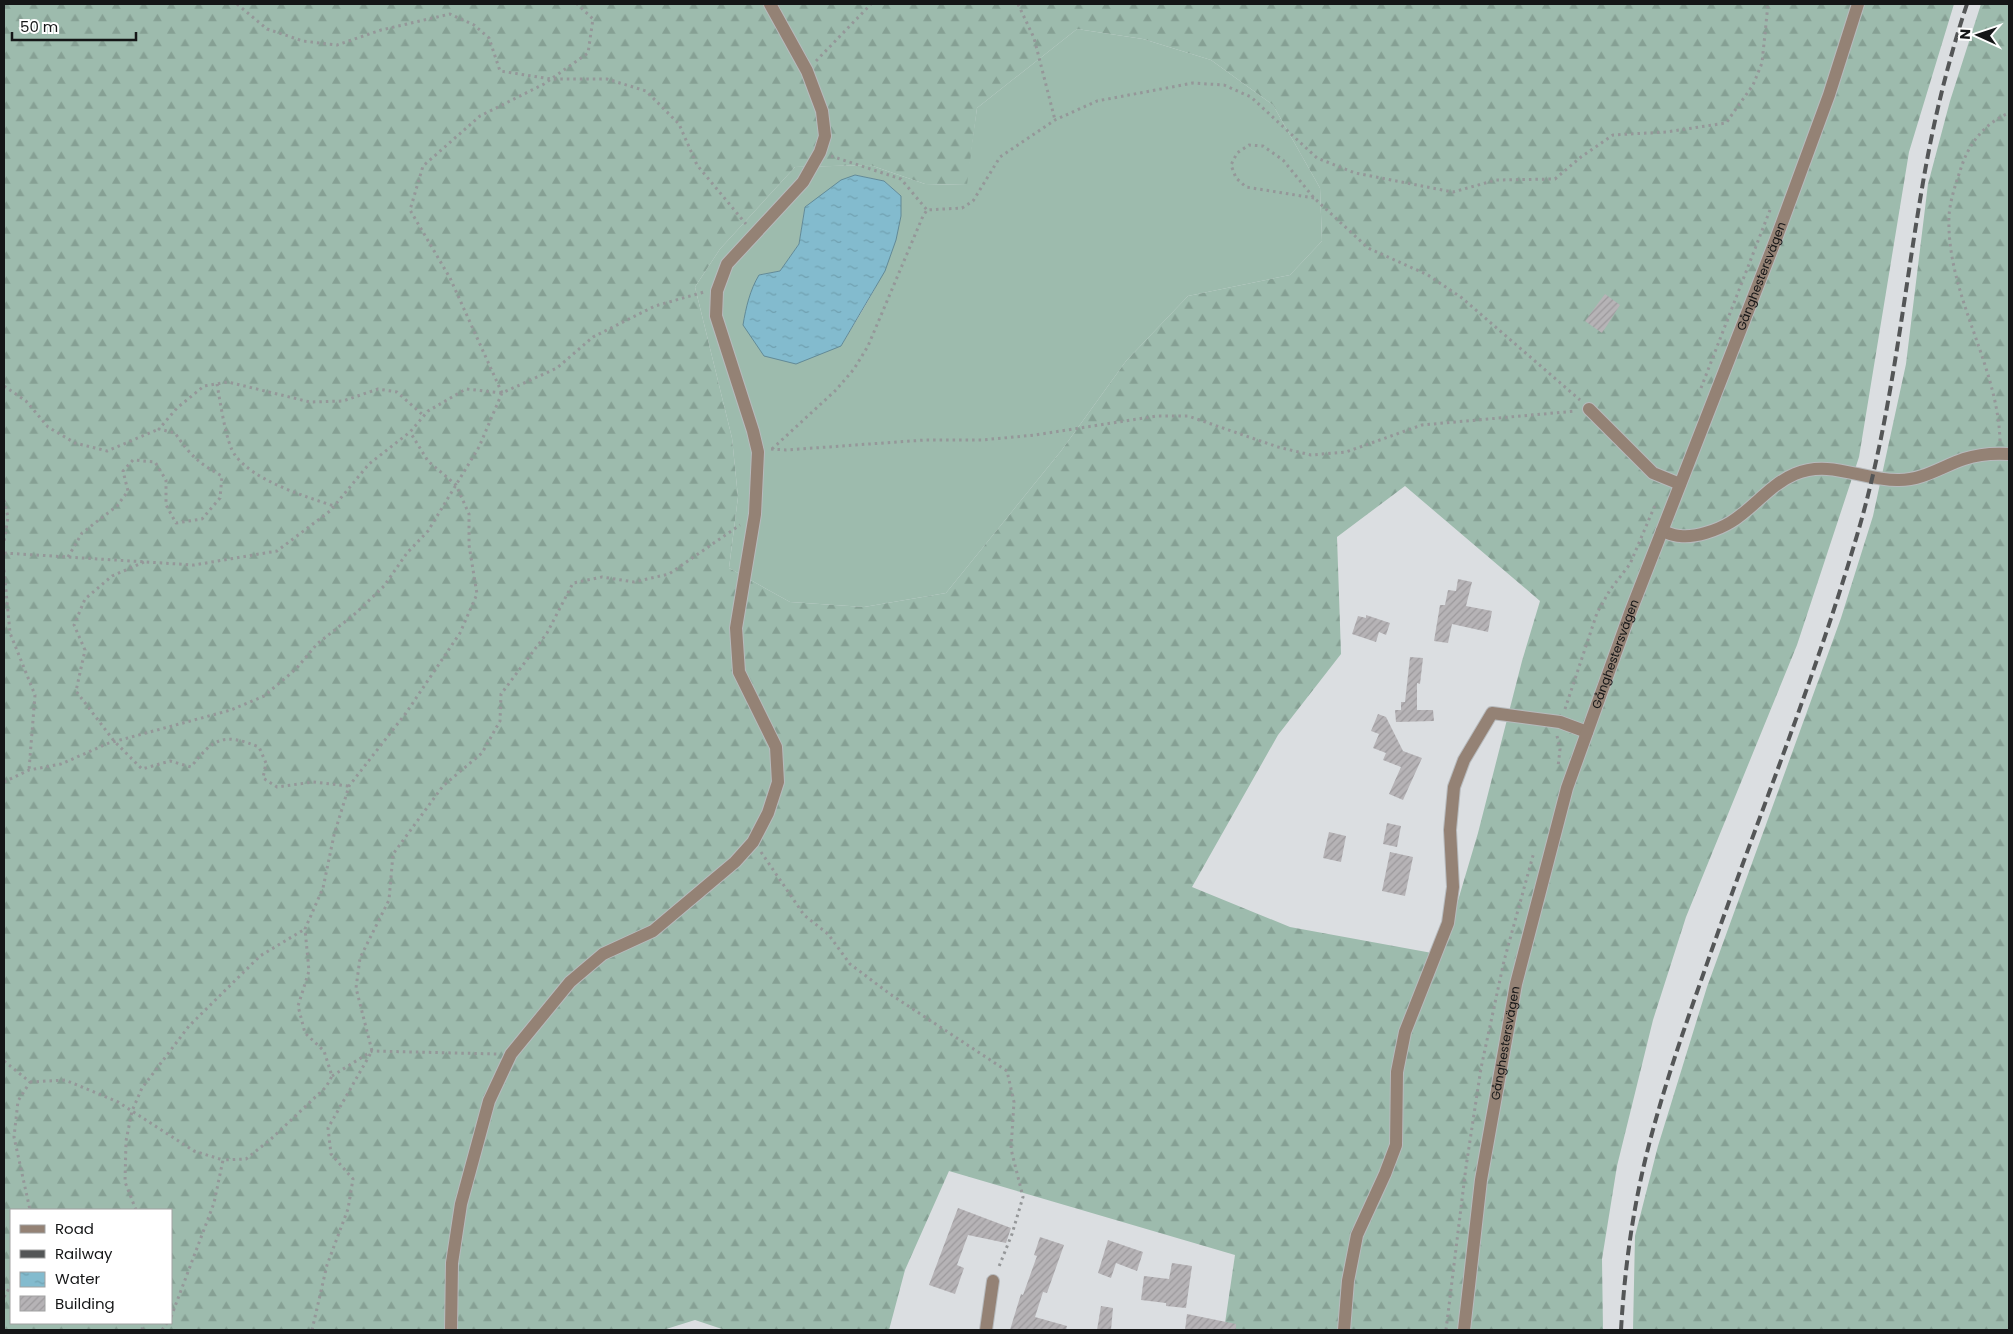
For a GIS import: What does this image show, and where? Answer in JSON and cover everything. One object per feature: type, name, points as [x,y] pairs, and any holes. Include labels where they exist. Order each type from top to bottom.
[{"type":"street","points":[[451,1330],[452,1263],[461,1204],[489,1101],[511,1054],[570,982],[603,954],[653,931],[735,862],[753,842],[768,812],[778,782],[776,747],[739,672],[736,628],[755,514],[758,452],[716,316],[717,291],[727,264],[803,182],[820,152],[824,136],[822,112],[806,71],[770,4]]},
{"type":"street","name":"Gånghestersvägen","points":[[1464,1330],[1481,1180],[1516,984],[1567,788],[1630,613],[1829,95],[1858,4]]},
{"type":"street","points":[[1589,409],[1653,473],[1680,484]]},
{"type":"street","points":[[1662,531],[1679,536],[1690,536],[1731,522],[1779,481],[1796,473],[1810,470],[1842,470],[1882,478],[1912,479],[1965,459],[1982,455],[2005,454]]},
{"type":"street","points":[[1344,1330],[1348,1281],[1358,1235],[1396,1145],[1397,1072],[1406,1032],[1448,923],[1453,887],[1450,830],[1454,787],[1464,760],[1492,713],[1560,722],[1587,732]]},
{"type":"street","points":[[986,1330],[993,1281]]},
{"type":"path","points":[[237,4],[267,29],[303,41],[337,45],[381,30],[450,14],[474,25],[489,38],[500,71],[551,79],[606,79],[646,91],[679,124],[697,165],[754,234]]},
{"type":"path","points":[[4,782],[28,770],[61,764],[114,741],[231,710],[264,696],[296,669],[317,644],[356,613],[384,586],[407,553],[428,531],[479,447],[502,393],[450,278],[410,210],[423,166],[480,116],[551,79],[588,54],[593,19],[577,4]]},
{"type":"path","points":[[806,71],[871,4]]},
{"type":"path","points":[[1018,4],[1034,38],[1055,120]]},
{"type":"path","points":[[927,210],[962,208],[973,201],[1000,157],[1055,120],[1098,101],[1193,83],[1224,85],[1251,97],[1317,158],[1355,172],[1452,192],[1496,180],[1556,179],[1581,157],[1613,135],[1666,132],[1726,123],[1753,85],[1762,63],[1768,4]]},
{"type":"path","points":[[2005,454],[1994,399],[1957,282],[1951,252],[1949,215],[1955,184],[1967,150],[1984,129],[1998,118],[2009,113]]},
{"type":"path","points":[[1314,198],[1246,187],[1236,178],[1231,165],[1237,153],[1249,145],[1263,146],[1283,160],[1314,198],[1368,248],[1428,275],[1462,298],[1589,409]]},
{"type":"path","points":[[820,152],[901,179],[927,210]]},
{"type":"path","points":[[772,449],[836,390],[854,370],[868,346],[927,210]]},
{"type":"path","points":[[4,553],[194,565],[277,551],[334,506],[369,464],[410,432],[428,411],[466,389],[502,393],[557,368],[593,337],[655,306],[700,292],[717,291]]},
{"type":"path","points":[[4,386],[26,401],[48,427],[75,443],[107,451],[159,429],[177,408],[204,386],[228,382],[310,402],[343,401],[378,389],[397,392],[424,416]]},
{"type":"path","points":[[217,384],[225,424],[234,455],[257,475],[291,491],[334,506]]},
{"type":"path","points":[[758,452],[772,449],[786,450],[925,440],[982,440],[1035,435],[1157,416],[1188,416],[1278,447],[1312,456],[1346,452],[1422,425],[1589,409]]},
{"type":"path","points":[[68,557],[82,533],[117,506],[128,491],[122,471],[133,460],[155,462],[166,480],[166,505],[176,523],[202,519],[220,498],[222,476],[204,467],[188,453],[175,433],[159,429]]},
{"type":"path","points":[[332,1076],[324,1051],[305,1033],[298,1006],[309,971],[305,929],[323,888],[334,835],[349,786],[406,713],[460,634],[477,594],[469,545],[469,514],[456,485],[428,461],[410,432]]},
{"type":"path","points":[[4,500],[8,517],[4,542]]},
{"type":"path","points":[[312,1330],[327,1265],[348,1209],[353,1179],[331,1154],[328,1128],[372,1051],[356,988],[360,958],[389,900],[393,854],[443,786],[482,752],[500,721],[501,694],[547,633],[573,583],[602,577],[634,582],[669,574],[755,514]]},
{"type":"path","points":[[145,562],[112,576],[85,599],[74,624],[84,650],[76,691],[114,741],[142,769],[170,761],[191,767],[202,753],[218,740],[238,738],[259,747],[266,763],[263,778],[277,787],[313,782],[349,786]]},
{"type":"path","points":[[4,570],[10,633],[35,695],[28,770]]},
{"type":"path","points":[[753,842],[804,915],[828,934],[850,964],[890,994],[1007,1070],[1014,1102],[1012,1149],[1023,1197],[1012,1234],[993,1281]]},
{"type":"path","points":[[136,1209],[125,1182],[126,1141],[132,1111],[142,1088],[189,1026],[260,956],[305,929]]},
{"type":"path","points":[[4,1061],[30,1082],[65,1080],[118,1102],[194,1151],[223,1160],[246,1159],[271,1139],[326,1087],[332,1076],[372,1051],[511,1054]]},
{"type":"path","points":[[30,1082],[18,1101],[14,1137],[30,1209]]},
{"type":"path","points":[[172,1314],[214,1203],[223,1160]]},
{"type":"green space","points":[[4,4],[1954,4],[1909,152],[1859,457],[1797,645],[1686,917],[1653,1020],[1617,1166],[1602,1259],[1603,1330],[1224,1330],[1235,1255],[949,1171],[905,1270],[889,1330],[725,1330],[695,1320],[663,1330],[4,1330]],"holes":[[[1077,29],[1143,39],[1211,60],[1273,105],[1320,188],[1322,241],[1290,275],[1188,296],[1126,361],[1061,451],[946,593],[864,607],[790,602],[729,568],[738,497],[732,438],[695,287],[720,249],[795,167],[870,165],[925,184],[967,185],[977,108]],[[1405,486],[1540,601],[1522,661],[1478,833],[1443,951],[1432,953],[1290,927],[1192,887],[1278,735],[1341,654],[1337,537]]]},
{"type":"green space","points":[[1981,4],[2009,4],[2009,1330],[1633,1330],[1635,1236],[1658,1146],[1707,987],[1841,618],[1873,516],[1906,364],[1928,184],[1950,101]]},
{"type":"green space","points":[[1077,29],[1143,39],[1211,60],[1273,105],[1320,188],[1322,241],[1290,275],[1188,296],[1126,361],[1061,451],[946,593],[864,607],[790,602],[729,568],[738,497],[732,438],[695,287],[720,249],[795,167],[870,165],[925,184],[966,185],[977,108]],"holes":[[[855,175],[884,181],[901,196],[900,217],[896,237],[890,256],[873,293],[841,346],[759,275],[780,271],[799,244],[805,207]]]},
{"type":"water","points":[[855,175],[884,181],[901,196],[901,216],[896,240],[885,271],[841,346],[796,364],[764,356],[743,325],[749,299],[759,275],[780,271],[799,244],[805,207],[841,180]]},
{"type":"building","points":[[1605,294],[1620,305],[1602,333],[1585,321]]},
{"type":"building","points":[[1458,579],[1472,582],[1466,606],[1492,611],[1488,632],[1452,624],[1448,643],[1434,641],[1440,605],[1445,605],[1448,590],[1456,591]]},
{"type":"building","points":[[1366,615],[1390,623],[1386,635],[1379,632],[1376,642],[1352,634],[1358,616],[1366,618]]},
{"type":"building","points":[[1410,657],[1423,658],[1420,684],[1417,683],[1417,710],[1433,710],[1434,721],[1396,722],[1395,710],[1401,710],[1401,702],[1405,702]]},
{"type":"building","points":[[1378,714],[1386,717],[1403,751],[1422,758],[1403,800],[1389,794],[1401,767],[1383,760],[1386,753],[1373,748],[1379,734],[1371,731]]},
{"type":"building","points":[[1387,823],[1401,826],[1397,847],[1383,844]]},
{"type":"building","points":[[1329,832],[1346,836],[1341,862],[1323,858]]},
{"type":"building","points":[[1390,852],[1413,857],[1405,896],[1382,891]]},
{"type":"building","points":[[958,1208],[1011,1228],[1006,1243],[968,1235],[957,1265],[964,1268],[955,1294],[929,1285]]},
{"type":"building","points":[[1040,1237],[1064,1245],[1047,1293],[1043,1292],[1035,1317],[1067,1326],[1066,1330],[1010,1330],[1021,1294],[1023,1295],[1037,1256],[1034,1255]]},
{"type":"building","points":[[1108,1240],[1143,1252],[1137,1271],[1116,1263],[1111,1278],[1098,1273]]},
{"type":"building","points":[[1172,1263],[1192,1266],[1186,1308],[1166,1306],[1166,1303],[1141,1300],[1144,1276],[1169,1279]]},
{"type":"building","points":[[1101,1306],[1113,1308],[1111,1330],[1097,1330]]},
{"type":"building","points":[[1187,1314],[1236,1324],[1236,1330],[1185,1330]]},
{"type":"railway","points":[[1621,1330],[1625,1278],[1636,1202],[1660,1104],[1680,1040],[1729,901],[1826,634],[1860,525],[1890,393],[1929,150],[1948,66],[1967,4]]}]
